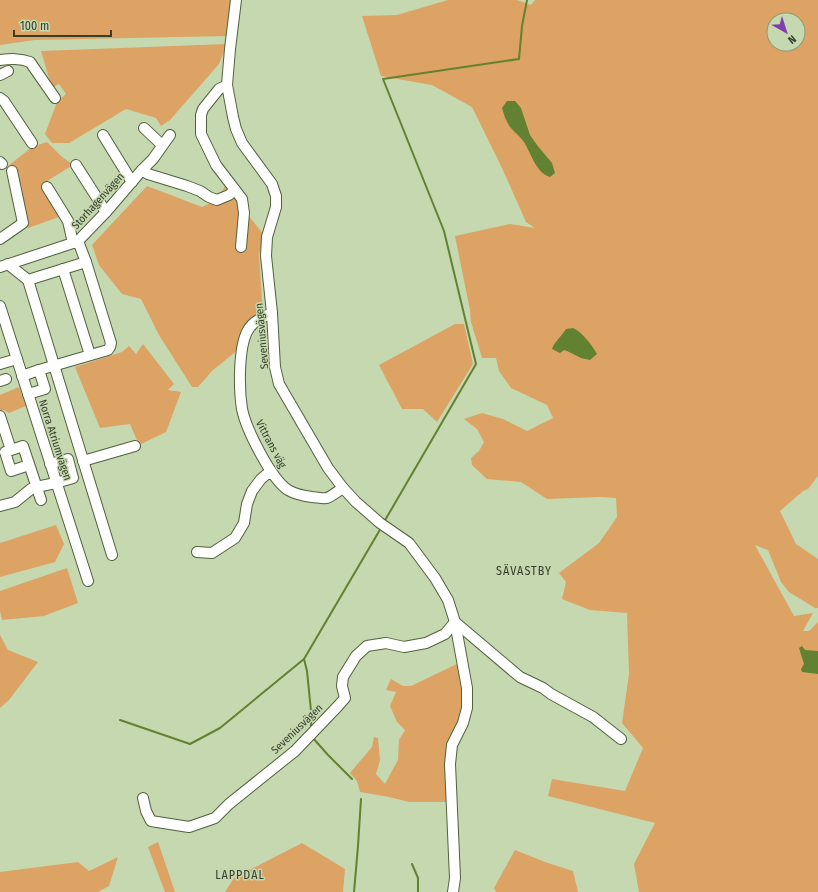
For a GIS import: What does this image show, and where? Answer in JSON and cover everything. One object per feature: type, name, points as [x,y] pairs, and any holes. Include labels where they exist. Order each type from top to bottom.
[{"type":"street","name":"Seveniusvägen","points":[[236,0],[227,85],[236,129],[242,143],[272,184],[276,196],[276,207],[267,238],[266,256],[272,313],[275,367],[279,384],[328,468],[343,488],[356,502],[380,523],[409,543],[433,574],[448,600],[455,622],[466,688],[467,708],[463,723],[452,745],[450,764],[455,878],[452,892]]},
{"type":"street","points":[[0,60],[12,58],[30,62],[55,98]]},
{"type":"street","points":[[227,85],[219,89],[203,108],[201,115],[201,134],[213,161],[242,199],[244,213],[241,247]]},
{"type":"street","points":[[0,98],[4,101],[32,143]]},
{"type":"street","points":[[144,128],[162,145]]},
{"type":"street","points":[[102,135],[132,182]]},
{"type":"street","name":"Storhagenvägen","points":[[4,265],[76,242],[106,212],[153,159],[170,135]]},
{"type":"street","points":[[76,165],[106,212]]},
{"type":"street","points":[[142,170],[148,174],[200,191],[208,197],[217,200],[229,195],[235,190]]},
{"type":"street","points":[[0,238],[23,223],[12,171]]},
{"type":"street","points":[[22,376],[108,350],[110,347],[86,262],[68,221],[47,187]]},
{"type":"street","points":[[28,280],[86,262]]},
{"type":"street","points":[[4,265],[28,280],[112,554]]},
{"type":"street","points":[[63,269],[90,355]]},
{"type":"street","name":"Norra Atriumvägen","points":[[0,306],[3,326],[17,359],[88,580]]},
{"type":"street","name":"Vittrans väg","points":[[272,313],[259,319],[248,329],[242,344],[240,371],[242,409],[248,429],[272,474],[287,489],[294,493],[307,496],[327,498],[343,488]]},
{"type":"street","points":[[0,364],[17,359]]},
{"type":"street","points":[[28,394],[45,389],[39,370]]},
{"type":"street","points":[[0,416],[5,452],[11,471],[29,465]]},
{"type":"street","points":[[5,452],[23,446],[41,500]]},
{"type":"street","points":[[50,464],[66,459],[82,458],[134,446]]},
{"type":"street","points":[[66,459],[68,459],[73,478]]},
{"type":"street","points":[[0,506],[15,502],[31,489],[36,487],[56,483],[87,473]]},
{"type":"street","points":[[197,552],[212,553],[235,538],[244,523],[247,504],[252,491],[264,476],[267,474],[272,474]]},
{"type":"street","name":"Seveniusvägen","points":[[144,798],[146,810],[151,821],[189,827],[215,818],[229,804],[295,751],[338,706],[345,698],[342,686],[343,677],[356,656],[367,646],[386,643],[404,647],[426,643],[445,634],[455,622]]},
{"type":"street","points":[[455,622],[520,677],[543,688],[551,694],[594,717],[621,739]]},
{"type":"shaded area","points":[[0,0],[232,0],[227,36],[35,40],[0,45]]},
{"type":"shaded area","points":[[448,0],[517,0],[531,5],[535,0],[818,0],[818,476],[808,489],[803,491],[780,511],[796,544],[818,559],[818,608],[815,608],[789,592],[781,582],[768,550],[755,545],[794,616],[813,613],[803,631],[809,631],[818,622],[818,892],[639,892],[634,864],[655,823],[548,796],[552,779],[625,791],[643,748],[622,723],[629,674],[627,613],[590,610],[562,599],[566,582],[559,573],[599,543],[617,517],[616,498],[600,497],[547,499],[521,482],[487,479],[472,465],[471,458],[479,451],[484,442],[477,429],[464,419],[482,413],[503,419],[527,431],[553,418],[547,405],[511,388],[499,371],[496,358],[482,358],[471,322],[470,310],[455,236],[510,224],[535,228],[526,222],[502,168],[472,107],[432,85],[381,76],[362,16],[397,15]]},
{"type":"shaded area","points":[[227,44],[219,64],[170,120],[161,126],[156,118],[126,109],[69,143],[52,143],[45,134],[57,102],[66,94],[59,84],[52,88],[41,51]]},
{"type":"shaded area","points":[[507,101],[515,101],[521,108],[530,135],[552,163],[555,173],[550,177],[545,175],[537,167],[524,142],[513,130],[504,116],[502,108]]},
{"type":"shaded area","points":[[47,142],[61,156],[73,165],[47,181],[62,216],[28,228],[8,166],[32,147]]},
{"type":"shaded area","points":[[147,186],[202,207],[217,200],[225,186],[264,235],[259,255],[263,318],[239,349],[213,370],[198,387],[192,387],[159,335],[141,299],[122,294],[99,265],[92,245]]},
{"type":"shaded area","points":[[455,324],[464,324],[473,364],[437,422],[423,409],[402,409],[379,365]]},
{"type":"shaded area","points":[[573,328],[580,332],[597,354],[590,360],[581,358],[564,350],[560,353],[552,349],[554,344],[566,329]]},
{"type":"shaded area","points":[[143,344],[174,384],[168,390],[181,392],[166,432],[139,445],[130,424],[100,428],[75,367],[122,352],[129,346],[136,354]]},
{"type":"shaded area","points":[[19,387],[26,406],[9,413],[4,410],[0,410],[0,395]]},
{"type":"shaded area","points":[[56,525],[64,544],[55,562],[0,577],[0,543]]},
{"type":"shaded area","points":[[67,568],[78,603],[44,616],[2,620],[0,611],[0,591]]},
{"type":"shaded area","points":[[0,635],[8,650],[38,662],[9,700],[0,708]]},
{"type":"shaded area","points":[[802,646],[805,650],[818,651],[818,674],[802,672],[801,669],[804,664],[799,648]]},
{"type":"shaded area","points":[[461,662],[466,699],[461,720],[452,735],[450,802],[409,802],[360,792],[357,781],[350,773],[372,747],[374,737],[378,738],[380,760],[376,774],[385,784],[398,760],[399,740],[405,730],[397,722],[390,706],[396,692],[386,690],[391,679],[403,686],[411,686]]},
{"type":"shaded area","points":[[158,842],[175,892],[165,892],[148,847]]},
{"type":"shaded area","points":[[302,843],[345,869],[343,892],[225,892],[234,878]]},
{"type":"shaded area","points":[[515,850],[573,871],[578,892],[496,892],[494,888]]},
{"type":"shaded area","points":[[118,857],[109,886],[98,892],[0,892],[0,872],[78,862],[89,871]]},
{"type":"waterway","points":[[384,522],[476,364],[444,231],[383,79],[519,59],[522,26],[527,0]]},
{"type":"waterway","points":[[120,720],[190,744],[220,728],[304,659],[381,528]]},
{"type":"waterway","points":[[304,659],[307,671],[311,711]]},
{"type":"waterway","points":[[311,720],[311,729]]},
{"type":"waterway","points":[[313,738],[352,779]]},
{"type":"waterway","points":[[354,892],[361,799]]},
{"type":"waterway","points":[[412,864],[418,878],[418,892]]},
{"type":"district","name":"SÄVASTBY","points":[[524,571]]},
{"type":"district","name":"LAPPDAL","points":[[240,875]]}]
